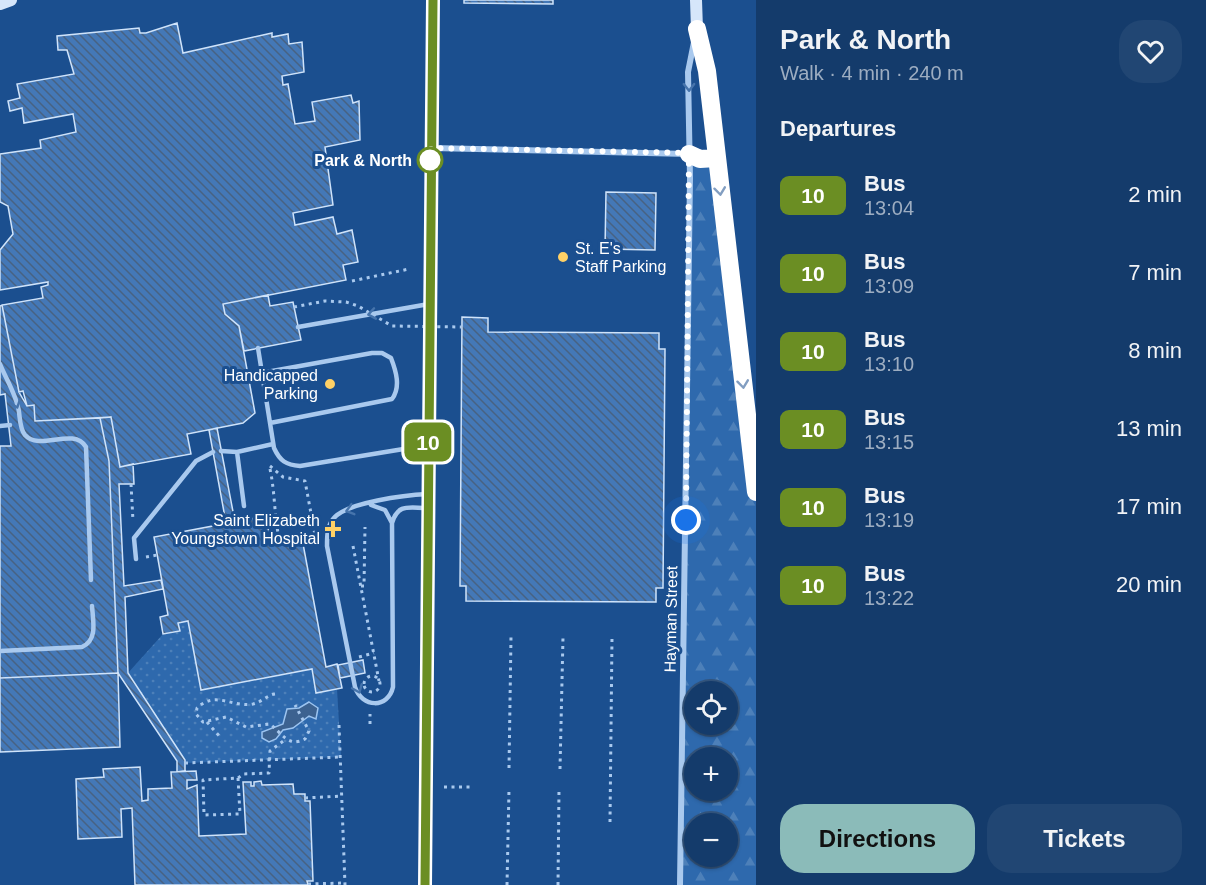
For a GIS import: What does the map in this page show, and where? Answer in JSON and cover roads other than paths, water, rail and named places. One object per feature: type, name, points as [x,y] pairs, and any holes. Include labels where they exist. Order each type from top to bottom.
[{"type":"highway","points":[[697,29],[707,71],[756,492]]},
{"type":"highway","points":[[689,153],[700,159],[716,158]]},
{"type":"main road","points":[[0,4],[12,0]]},
{"type":"main road","points":[[696,0],[697,29]]},
{"type":"street","points":[[425,885],[429,304],[434,0]]},
{"type":"street","name":"Hayman Street","points":[[680,885],[688,72],[697,29]]},
{"type":"street","points":[[431,148],[689,153]]},
{"type":"lane","points":[[298,327],[429,304]]},
{"type":"lane","points":[[258,348],[273,444],[279,458],[286,464],[300,466],[428,445]]},
{"type":"lane","points":[[261,373],[372,353],[382,353],[391,358],[395,369],[397,386],[392,399],[270,423]]},
{"type":"lane","points":[[0,364],[18,407],[23,433],[33,441],[74,439],[86,447],[92,580]]},
{"type":"lane","points":[[0,426],[10,425]]},
{"type":"lane","points":[[221,451],[237,452],[273,444]]},
{"type":"lane","points":[[136,559],[134,538],[196,461],[213,452]]},
{"type":"lane","points":[[237,452],[244,506]]},
{"type":"lane","points":[[428,494],[401,496],[338,514],[330,525],[327,546],[355,687],[360,697],[373,704],[387,699],[393,687],[392,523],[395,513],[400,509],[428,508]]},
{"type":"lane","points":[[367,505],[385,510],[392,523]]},
{"type":"lane","points":[[0,651],[82,647],[89,644],[93,638],[92,606]]},
{"type":"place","name":"Park & North","points":[[430,160]]},
{"type":"place","name":"St. E's Staff Parking","points":[[563,257]]},
{"type":"place","name":"Handicapped Parking","points":[[330,384]]},
{"type":"place","name":"Saint Elizabeth Youngstown Hospital","points":[[333,529]]}]
